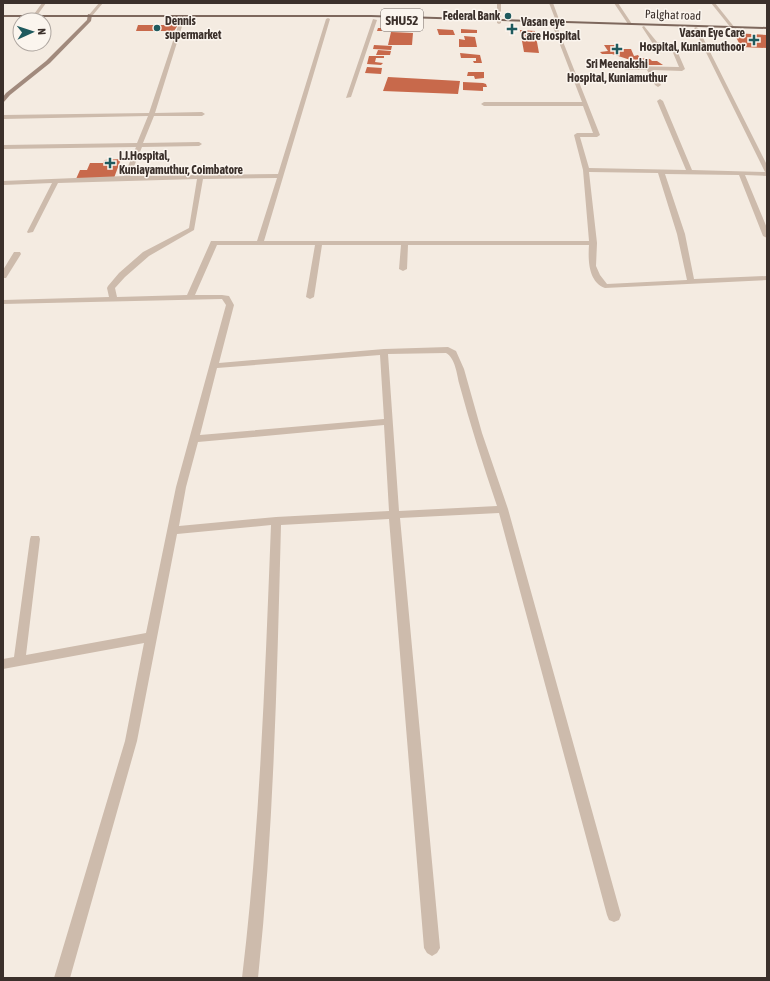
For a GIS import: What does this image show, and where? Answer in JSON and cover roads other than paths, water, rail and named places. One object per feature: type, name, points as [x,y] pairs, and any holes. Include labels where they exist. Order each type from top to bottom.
[{"type":"main road","name":"Palghat road","points":[[52,18],[364,16],[644,27],[767,30]]},
{"type":"main road","name":"Palghat road","points":[[90,18],[182,20],[328,19],[499,21]]},
{"type":"main road","name":"Palghat road","points":[[556,23],[630,23],[733,27],[767,30]]},
{"type":"street","points":[[39,12],[44,3]]},
{"type":"street","points":[[3,101],[8,94],[48,62],[90,18],[101,3]]},
{"type":"street","points":[[499,3],[499,21]]},
{"type":"street","points":[[551,3],[556,23],[597,135],[577,135],[586,170],[593,243],[591,264],[596,276],[605,286],[767,278]]},
{"type":"street","points":[[616,3],[630,23]]},
{"type":"street","points":[[713,3],[733,27]]},
{"type":"street","points":[[260,244],[328,19]]},
{"type":"street","points":[[126,178],[152,114],[182,20]]},
{"type":"street","points":[[348,97],[375,20]]},
{"type":"street","points":[[626,68],[682,69],[674,47],[655,43],[644,27]]},
{"type":"street","points":[[696,28],[767,170]]},
{"type":"street","points":[[649,68],[658,85]]},
{"type":"street","points":[[660,101],[690,172]]},
{"type":"street","points":[[484,104],[585,104]]},
{"type":"street","points":[[3,117],[202,114]]},
{"type":"street","points":[[3,147],[199,144]]},
{"type":"street","points":[[586,170],[767,174]]},
{"type":"street","points":[[661,172],[681,234],[691,282]]},
{"type":"street","points":[[741,173],[767,236]]},
{"type":"street","points":[[3,183],[126,178],[280,176]]},
{"type":"street","points":[[113,298],[111,288],[122,275],[146,254],[192,229],[200,177]]},
{"type":"street","points":[[30,232],[56,181]]},
{"type":"street","points":[[403,269],[405,243]]},
{"type":"street","points":[[190,297],[214,244],[593,243]]},
{"type":"street","points":[[310,297],[319,244]]},
{"type":"street","points":[[3,276],[17,254]]},
{"type":"street","points":[[3,302],[113,298],[222,297],[229,301],[230,305],[215,366],[181,487],[131,741],[62,978]]},
{"type":"street","points":[[215,366],[434,349],[448,350],[452,353],[460,369],[478,433],[503,509],[614,915]]},
{"type":"street","points":[[384,352],[394,514],[432,948]]},
{"type":"street","points":[[194,439],[388,422]]},
{"type":"street","points":[[173,530],[276,521],[503,509]]},
{"type":"street","points":[[250,978],[256,931],[266,794],[276,521]]},
{"type":"street","points":[[19,661],[35,539]]},
{"type":"street","points":[[3,664],[152,637]]},
{"type":"place","name":"Federal Bank","points":[[508,16]]},
{"type":"place","name":"Dennis supermarket","points":[[157,28]]},
{"type":"place","name":"Vasan eye Care Hospital","points":[[512,29]]},
{"type":"place","name":"Vasan Eye Care Hospital, Kuniamuthoor","points":[[754,40]]},
{"type":"place","name":"Sri Meenakshi Hospital, Kuniamuthur","points":[[617,49]]},
{"type":"place","name":"I.J.Hospital, Kuniayamuthur, Coimbatore","points":[[110,163]]}]
